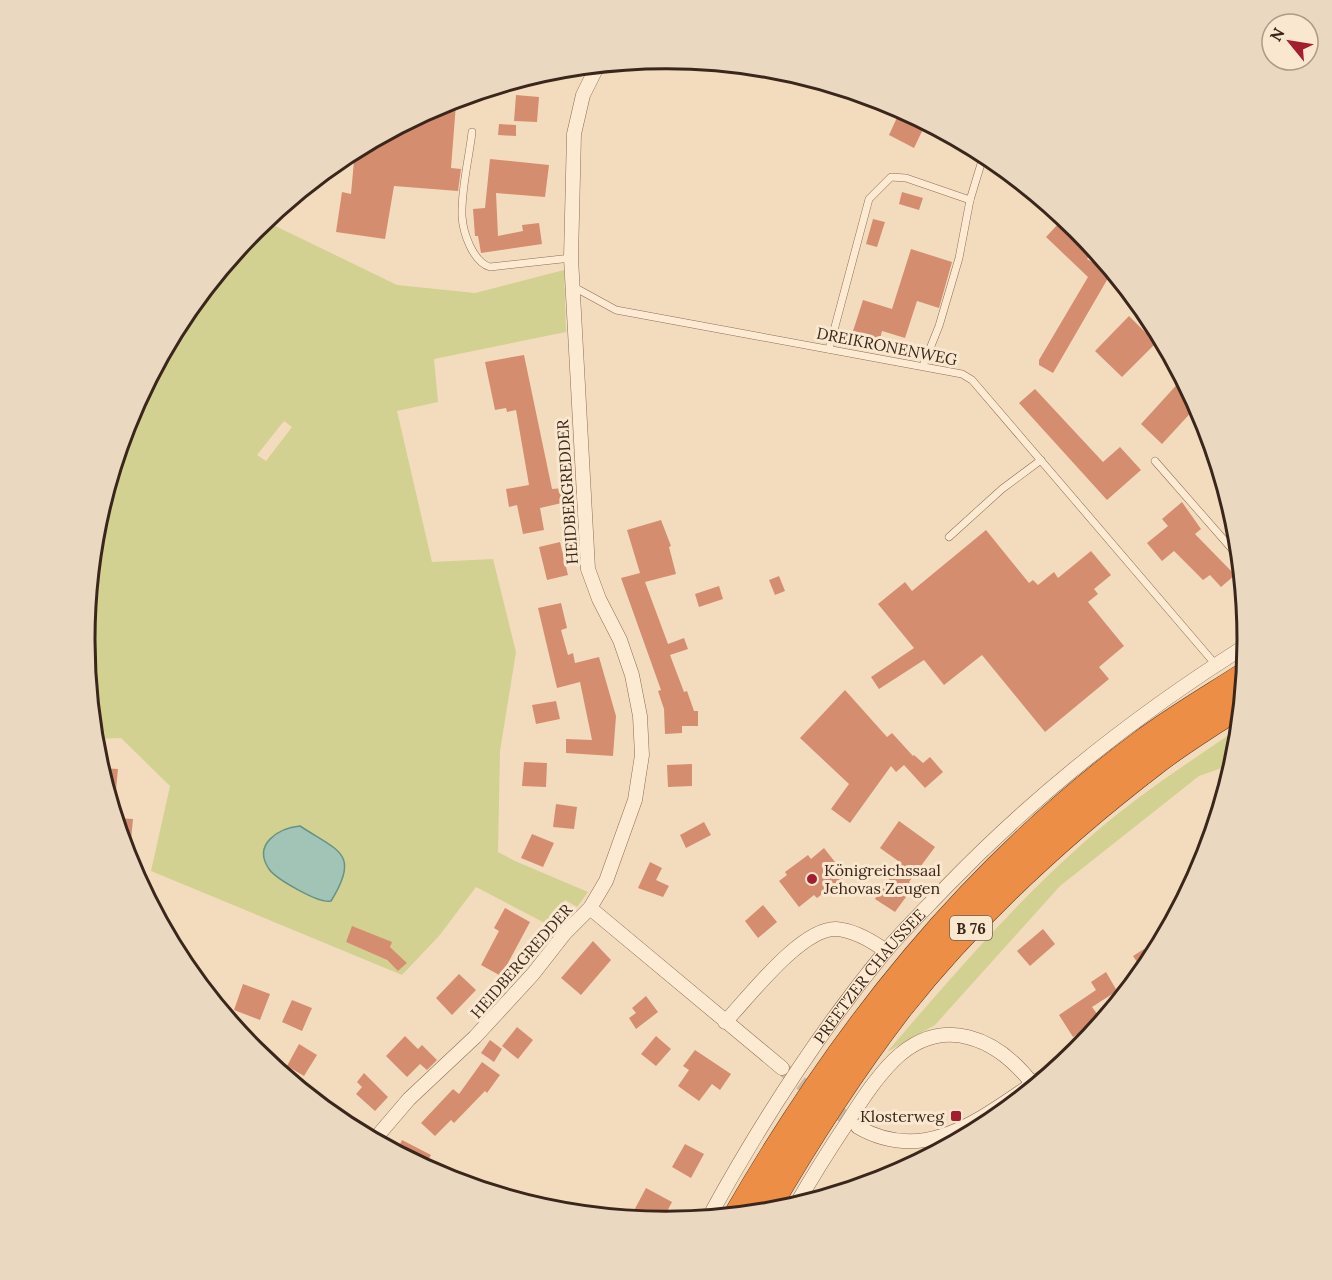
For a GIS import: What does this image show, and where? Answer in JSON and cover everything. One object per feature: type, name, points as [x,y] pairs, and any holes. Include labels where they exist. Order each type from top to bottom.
[{"type":"highway","name":"PREETZER CHAUSSEE","points":[[742,1206],[825,1072],[883,994],[935,933],[1057,813],[1142,743],[1236,682]]},
{"type":"highway","name":"B 76","points":[[772,1201],[844,1085],[900,1007],[951,948],[1017,879],[1072,829],[1156,761],[1233,710]]},
{"type":"street","name":"HEIDBERGREDDER","points":[[379,1134],[409,1099],[475,1037],[533,974],[565,933],[590,908],[606,881],[635,800],[642,755],[640,716],[632,675],[620,640],[599,599],[588,569],[571,258],[574,134],[583,95],[594,74]]},
{"type":"street","name":"PREETZER CHAUSSEE","points":[[714,1209],[755,1136],[808,1053],[886,951],[1010,822],[1109,740],[1237,651]]},
{"type":"street","points":[[590,908],[782,1068]]},
{"type":"street","points":[[725,1022],[798,945],[816,933],[835,929],[856,934],[886,951]]},
{"type":"street","points":[[803,1194],[873,1084],[895,1059],[914,1045],[939,1035],[977,1039],[999,1050],[1029,1080]]},
{"type":"street","points":[[858,1128],[870,1134],[900,1142],[939,1139],[974,1121]]},
{"type":"lane","points":[[472,132],[462,218],[475,257],[481,264],[490,267],[571,258]]},
{"type":"lane","points":[[923,366],[939,326],[959,258],[970,200],[981,164]]},
{"type":"lane","points":[[829,349],[869,200],[878,188],[891,177],[906,178],[970,200]]},
{"type":"lane","name":"DREIKRONENWEG","points":[[574,286],[616,310],[962,374],[972,380],[1216,664]]},
{"type":"lane","points":[[949,537],[1002,489],[1041,460]]},
{"type":"lane","points":[[1155,461],[1229,545]]},
{"type":"shaded area","points":[[274,225],[397,285],[475,293],[564,270],[566,332],[434,359],[438,402],[397,411],[432,562],[493,559],[516,652],[500,751],[498,852],[588,892],[577,907],[565,900],[559,908],[571,915],[560,931],[476,887],[439,936],[402,975],[151,871],[170,786],[121,738],[104,739],[96,677],[96,603],[100,565],[114,492],[138,421],[171,354],[213,292],[262,236]],"holes":[[[284,421],[292,427],[266,461],[257,455]],[[352,927],[391,942],[390,947],[407,963],[398,971],[385,959],[346,942]]]},
{"type":"shaded area","points":[[1229,735],[1222,768],[1199,776],[1060,886],[935,1025],[887,1052],[933,998],[1029,894],[1099,829]]},
{"type":"shaded area","points":[[300,826],[341,855],[344,873],[331,901],[317,899],[289,884],[269,869],[265,860],[264,852],[270,839],[284,830]]},
{"type":"building","points":[[516,95],[539,97],[537,122],[514,121]]},
{"type":"building","points":[[456,109],[451,168],[461,169],[458,191],[394,186],[385,239],[336,232],[342,192],[351,194],[354,162],[380,145]]},
{"type":"building","points":[[897,118],[923,130],[914,148],[889,135]]},
{"type":"building","points":[[499,124],[516,125],[516,136],[498,135]]},
{"type":"building","points":[[490,159],[549,165],[545,197],[496,193],[498,236],[523,231],[522,225],[539,223],[542,244],[481,253],[478,236],[475,236],[473,209],[485,208]]},
{"type":"building","points":[[902,192],[923,198],[919,210],[899,204]]},
{"type":"building","points":[[873,219],[885,222],[877,247],[866,244]]},
{"type":"building","points":[[1057,225],[1108,279],[1053,373],[1039,365],[1039,360],[1088,277],[1046,237]]},
{"type":"building","points":[[911,249],[952,262],[939,308],[917,301],[905,338],[882,331],[880,339],[853,331],[863,300],[892,309]]},
{"type":"building","points":[[1129,316],[1154,345],[1122,377],[1095,351]]},
{"type":"building","points":[[524,355],[552,489],[574,487],[575,500],[540,508],[544,530],[523,534],[517,505],[509,507],[506,489],[529,485],[516,410],[507,412],[506,408],[495,410],[485,362]]},
{"type":"building","points":[[1177,385],[1190,413],[1162,444],[1141,424]]},
{"type":"building","points":[[1035,389],[1103,462],[1120,447],[1141,470],[1107,500],[1019,403]]},
{"type":"building","points":[[1182,502],[1201,529],[1195,534],[1233,573],[1233,577],[1221,587],[1210,575],[1203,580],[1174,551],[1162,561],[1147,543],[1168,526],[1162,519]]},
{"type":"building","points":[[661,520],[671,546],[669,547],[676,574],[645,582],[668,644],[684,638],[688,649],[670,655],[684,692],[687,691],[694,711],[698,711],[698,726],[682,726],[682,733],[665,734],[664,709],[658,691],[661,690],[621,578],[640,573],[627,530]]},
{"type":"building","points":[[986,530],[1029,583],[1033,580],[1038,585],[1054,572],[1058,578],[1091,551],[1111,575],[1094,589],[1098,594],[1088,602],[1124,646],[1099,667],[1109,679],[1045,732],[982,655],[944,685],[924,660],[879,689],[871,677],[914,648],[878,604],[905,582],[912,591]]},
{"type":"building","points":[[560,542],[568,575],[547,580],[539,547]]},
{"type":"building","points":[[779,576],[785,591],[775,595],[769,580]]},
{"type":"building","points":[[719,586],[723,599],[699,607],[695,594]]},
{"type":"building","points":[[561,603],[567,628],[561,630],[568,655],[573,653],[575,663],[599,657],[616,716],[613,756],[566,753],[566,739],[592,740],[580,682],[557,688],[538,608]]},
{"type":"building","points":[[845,690],[887,737],[892,733],[913,756],[923,763],[930,757],[943,772],[925,788],[904,765],[896,772],[891,766],[850,823],[831,809],[849,784],[800,738]]},
{"type":"building","points":[[556,701],[560,719],[536,724],[532,705]]},
{"type":"building","points":[[524,762],[547,763],[546,787],[522,786]]},
{"type":"building","points":[[692,764],[692,786],[668,787],[667,765]]},
{"type":"building","points":[[110,769],[118,769],[116,790],[114,788]]},
{"type":"building","points":[[556,804],[577,807],[574,829],[553,827]]},
{"type":"building","points":[[123,818],[133,819],[131,840]]},
{"type":"building","points":[[899,821],[935,847],[909,882],[914,886],[895,912],[875,899],[901,863],[880,848]]},
{"type":"building","points":[[704,822],[711,835],[686,848],[680,835]]},
{"type":"building","points":[[532,834],[554,843],[543,867],[521,858]]},
{"type":"building","name":"Königreichssaal Jehovas Zeugen","points":[[824,848],[846,876],[817,898],[814,895],[799,907],[779,881],[787,875],[785,872],[808,855],[811,859]]},
{"type":"building","points":[[650,862],[662,868],[656,880],[669,886],[663,897],[638,888]]},
{"type":"building","points":[[763,905],[777,922],[758,938],[745,921]]},
{"type":"building","points":[[505,908],[530,922],[501,976],[481,965],[499,931],[494,928]]},
{"type":"building","points":[[352,926],[392,942],[390,947],[407,963],[398,971],[387,960],[346,942]]},
{"type":"building","points":[[1043,929],[1055,944],[1030,966],[1017,951]]},
{"type":"building","points":[[593,941],[611,960],[581,995],[561,978]]},
{"type":"building","points":[[1144,949],[1145,951],[1137,962],[1133,956]]},
{"type":"building","points":[[1106,972],[1117,991],[1092,1007],[1097,1014],[1081,1032],[1073,1037],[1059,1015],[1096,990],[1091,982]]},
{"type":"building","points":[[459,974],[476,990],[452,1015],[436,998]]},
{"type":"building","points":[[243,984],[270,994],[260,1020],[234,1010]]},
{"type":"building","points":[[646,996],[658,1012],[636,1029],[629,1018],[636,1013],[632,1008]]},
{"type":"building","points":[[292,1000],[312,1008],[302,1031],[282,1022]]},
{"type":"building","points":[[517,1027],[533,1040],[518,1059],[502,1046]]},
{"type":"building","points":[[405,1036],[418,1049],[422,1045],[437,1060],[427,1070],[420,1064],[407,1077],[386,1056]]},
{"type":"building","points":[[656,1036],[671,1049],[656,1066],[641,1054]]},
{"type":"building","points":[[490,1040],[502,1049],[494,1062],[481,1053]]},
{"type":"building","points":[[299,1044],[317,1055],[304,1076],[287,1066]]},
{"type":"building","points":[[695,1050],[731,1074],[720,1090],[712,1084],[699,1101],[678,1086],[689,1070],[683,1066]]},
{"type":"building","points":[[482,1062],[500,1075],[487,1093],[485,1091],[454,1123],[451,1120],[435,1136],[421,1123],[453,1089],[459,1094]]},
{"type":"building","points":[[364,1073],[388,1097],[375,1111],[356,1094],[362,1087],[357,1082]]},
{"type":"building","points":[[402,1140],[431,1155],[428,1159],[399,1145]]},
{"type":"building","points":[[685,1144],[704,1154],[691,1178],[672,1167]]},
{"type":"building","points":[[646,1188],[672,1202],[667,1211],[634,1210]]},
{"type":"tunnel","points":[[784,1070],[856,1126]]},
{"type":"place","name":"Königreichssaal Jehovas Zeugen","points":[[812,879]]},
{"type":"place","name":"Klosterweg","points":[[956,1116]]}]
